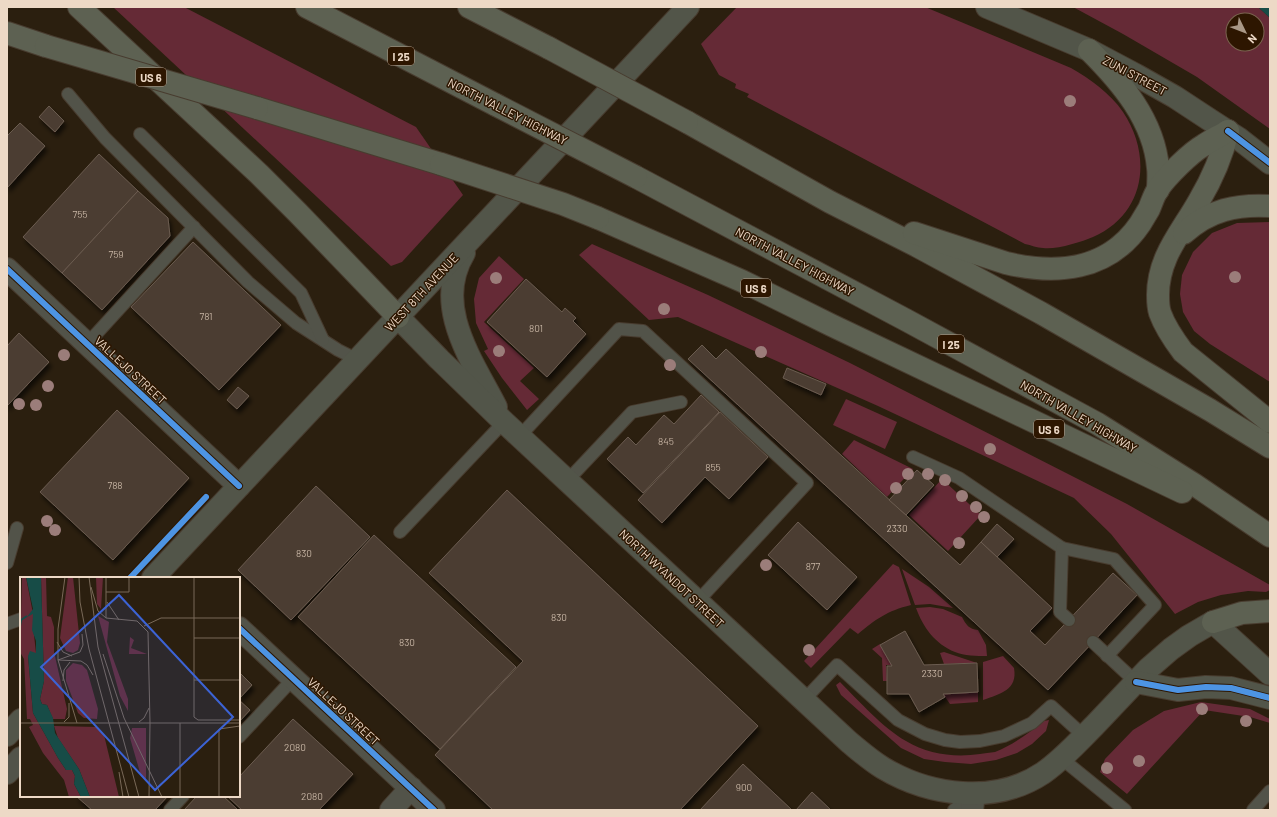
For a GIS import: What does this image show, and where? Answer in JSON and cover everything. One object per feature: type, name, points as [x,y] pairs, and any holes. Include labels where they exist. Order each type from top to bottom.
[{"type":"highway","points":[[79,7],[259,174],[398,317]]},
{"type":"highway","name":"NORTH VALLEY HIGHWAY","points":[[307,7],[636,177],[1098,424],[1195,485],[1264,532]]},
{"type":"highway","points":[[469,7],[687,122],[830,202],[917,246],[1041,313],[1204,406],[1270,447]]},
{"type":"highway","name":"US 6","points":[[13,36],[339,132],[563,204],[742,281],[845,332],[1264,532]]},
{"type":"highway","points":[[1089,50],[1107,68],[1130,96],[1142,116],[1154,146],[1158,168],[1158,190]]},
{"type":"highway","points":[[830,202],[895,227],[1006,263],[1020,266],[1058,269],[1087,264],[1104,257],[1119,247],[1139,225],[1158,190],[1173,172],[1203,145],[1228,131]]},
{"type":"highway","points":[[1228,131],[1224,147],[1214,173],[1200,200],[1166,256],[1159,274],[1159,311],[1173,340],[1183,352],[1270,422]]},
{"type":"highway","points":[[1172,245],[1190,228],[1207,216],[1217,212],[1252,205],[1270,206]]},
{"type":"highway","points":[[1213,622],[1242,613],[1270,612]]},
{"type":"main road","name":"WEST 8TH AVENUE","points":[[154,577],[688,7]]},
{"type":"main road","name":"ZUNI STREET","points":[[987,7],[1089,50],[1175,97],[1228,131],[1270,164]]},
{"type":"main road","points":[[475,234],[459,261],[453,279],[451,296],[453,312],[458,331],[468,352],[511,429]]},
{"type":"main road","name":"NORTH WYANDOT STREET","points":[[398,317],[511,429],[849,742],[883,768],[915,783],[951,792],[973,802],[986,793],[1019,786],[1043,773],[1061,758],[1148,669],[1171,649],[1189,636],[1213,622]]},
{"type":"main road","points":[[1213,622],[1270,674]]},
{"type":"main road","points":[[1136,682],[1178,690],[1206,687],[1231,688],[1270,698]]},
{"type":"main road","points":[[7,735],[20,721]]},
{"type":"street","name":"VALLEJO STREET","points":[[7,269],[239,486]]},
{"type":"street","name":"VALLEJO STREET","points":[[240,629],[434,810]]},
{"type":"street","points":[[7,773],[20,759]]},
{"type":"street","points":[[391,810],[411,788]]},
{"type":"lane","points":[[68,94],[105,138],[248,282],[296,323],[338,350],[358,360]]},
{"type":"lane","points":[[140,134],[301,294],[323,340]]},
{"type":"lane","points":[[87,344],[194,227]]},
{"type":"lane","points":[[400,532],[620,329],[642,331],[807,483],[697,602]]},
{"type":"lane","points":[[567,481],[632,412],[681,402]]},
{"type":"lane","points":[[913,457],[959,478],[1062,548],[1114,559],[1155,605],[1107,656]]},
{"type":"lane","points":[[7,563],[17,528]]},
{"type":"lane","points":[[1062,548],[1060,612],[1069,620]]},
{"type":"lane","points":[[7,624],[20,619]]},
{"type":"lane","points":[[1093,642],[1136,682]]},
{"type":"lane","points":[[804,700],[837,665],[898,720],[931,736],[960,742],[980,741],[1004,736],[1032,723],[1051,706],[1084,736]]},
{"type":"lane","points":[[240,736],[293,679]]},
{"type":"lane","points":[[1061,758],[1125,810]]},
{"type":"lane","points":[[1252,810],[1270,791]]},
{"type":"lane","points":[[170,810],[182,797]]},
{"type":"lane","points":[[954,810],[973,802]]},
{"type":"shaded area","points":[[113,7],[184,7],[416,127],[463,195],[402,262],[391,266]]},
{"type":"shaded area","points":[[737,7],[925,7],[1071,68],[1106,93],[1118,105],[1132,129],[1138,147],[1140,165],[1139,183],[1133,199],[1124,214],[1110,227],[1093,237],[1055,248],[1041,248],[1025,244],[747,97],[749,94],[735,88],[736,84],[719,75],[701,44]]},
{"type":"shaded area","points":[[1073,7],[1258,7],[1263,12],[1225,12],[1225,52],[1265,52],[1265,13],[1270,18],[1270,129],[1197,77]]},
{"type":"shaded area","points":[[1270,222],[1270,382],[1210,344],[1194,331],[1183,312],[1180,294],[1182,275],[1193,252],[1212,233],[1237,223]]},
{"type":"shaded area","points":[[592,244],[708,295],[850,363],[1127,504],[1270,585],[1270,590],[1266,592],[1248,591],[1221,595],[1198,602],[1175,614],[1111,534],[1074,498],[878,406],[678,317],[649,320],[579,255]]},
{"type":"shaded area","points":[[499,256],[524,279],[484,322],[534,368],[520,381],[539,399],[527,410],[502,378],[484,351],[488,349],[476,323],[474,299],[479,278]]},
{"type":"shaded area","points":[[846,399],[897,422],[885,449],[833,425]]},
{"type":"shaded area","points":[[854,440],[913,469],[887,497],[842,454]]},
{"type":"shaded area","points":[[942,479],[981,515],[948,551],[909,515]]},
{"type":"shaded area","points":[[893,564],[899,567],[911,605],[882,616],[858,634],[850,628],[811,668],[804,661]]},
{"type":"shaded area","points":[[902,569],[929,587],[953,608],[930,604],[915,605]]},
{"type":"shaded area","points":[[930,607],[943,609],[962,617],[968,626],[972,629],[978,630],[986,645],[987,656],[971,656],[959,653],[948,649],[936,640],[922,622],[916,608]]},
{"type":"shaded area","points":[[880,644],[892,665],[886,665],[887,681],[883,681],[882,658],[872,649]]},
{"type":"shaded area","points":[[944,652],[977,663],[944,664],[940,653]]},
{"type":"shaded area","points":[[1003,656],[1014,668],[1015,675],[1013,681],[1006,690],[996,696],[983,700],[983,662]]},
{"type":"shaded area","points":[[840,682],[872,714],[897,736],[923,749],[942,754],[970,755],[995,752],[1027,734],[1044,721],[1049,720],[1046,731],[1032,744],[1017,753],[996,760],[971,764],[924,759],[901,748],[841,695],[836,685]]},
{"type":"shaded area","points":[[978,692],[978,702],[950,704],[943,694]]},
{"type":"shaded area","points":[[1201,702],[1250,709],[1270,719],[1270,723],[1250,717],[1204,710],[1127,794],[1100,772],[1105,759],[1133,730],[1164,711]]},
{"type":"water","points":[[1258,7],[1270,7],[1270,18],[1265,12]]},
{"type":"building","points":[[49,106],[64,121],[55,132],[39,117]]},
{"type":"building","points":[[20,123],[45,146],[7,188],[7,136]]},
{"type":"building","points":[[99,154],[138,191],[62,273],[23,237]]},
{"type":"building","points":[[138,191],[168,218],[170,236],[102,310],[62,273]]},
{"type":"building","points":[[193,242],[281,325],[219,390],[131,307]]},
{"type":"building","points":[[526,279],[562,312],[565,308],[576,318],[573,321],[586,334],[547,377],[487,322]]},
{"type":"building","points":[[19,333],[49,362],[7,406],[7,346]]},
{"type":"building","points":[[702,345],[716,359],[726,349],[960,565],[981,542],[1052,608],[1030,631],[1045,645],[1113,573],[1137,595],[1048,690],[688,359]]},
{"type":"building","points":[[787,368],[826,384],[821,395],[783,378]]},
{"type":"building","points":[[238,387],[249,396],[237,409],[227,400]]},
{"type":"building","points":[[701,395],[719,412],[643,493],[607,459],[628,437],[636,445],[664,415],[674,424]]},
{"type":"building","points":[[117,410],[189,478],[113,560],[40,492]]},
{"type":"building","points":[[720,412],[768,457],[729,499],[705,477],[662,523],[638,500]]},
{"type":"building","points":[[917,470],[934,485],[906,515],[889,500]]},
{"type":"building","points":[[316,486],[370,537],[291,620],[238,570]]},
{"type":"building","points":[[507,490],[758,726],[680,810],[493,810],[435,755],[523,661],[429,573]]},
{"type":"building","points":[[798,522],[857,577],[827,610],[768,555]]},
{"type":"building","points":[[997,524],[1014,539],[997,557],[981,542]]},
{"type":"building","points":[[374,535],[516,667],[440,749],[298,617]]},
{"type":"building","points":[[905,631],[924,665],[977,663],[978,692],[943,694],[945,697],[919,712],[909,694],[887,694],[887,666],[892,666],[880,645]]},
{"type":"building","points":[[240,673],[252,685],[240,698]]},
{"type":"building","points":[[240,701],[250,710],[240,721]]},
{"type":"building","points":[[293,719],[353,774],[319,810],[242,810],[228,797],[240,797],[240,776]]},
{"type":"building","points":[[743,764],[792,810],[700,810]]},
{"type":"building","points":[[812,792],[831,810],[796,810]]},
{"type":"building","points":[[77,797],[167,797],[155,810],[92,810]]},
{"type":"building","points":[[196,797],[224,797],[238,810],[184,810]]},
{"type":"cycle path","points":[[1228,131],[1270,163]]},
{"type":"cycle path","points":[[7,269],[239,486]]},
{"type":"cycle path","points":[[131,577],[206,497]]},
{"type":"cycle path","points":[[240,629],[434,810]]},
{"type":"cycle path","points":[[1136,682],[1178,690],[1206,687],[1231,688],[1270,698]]}]
